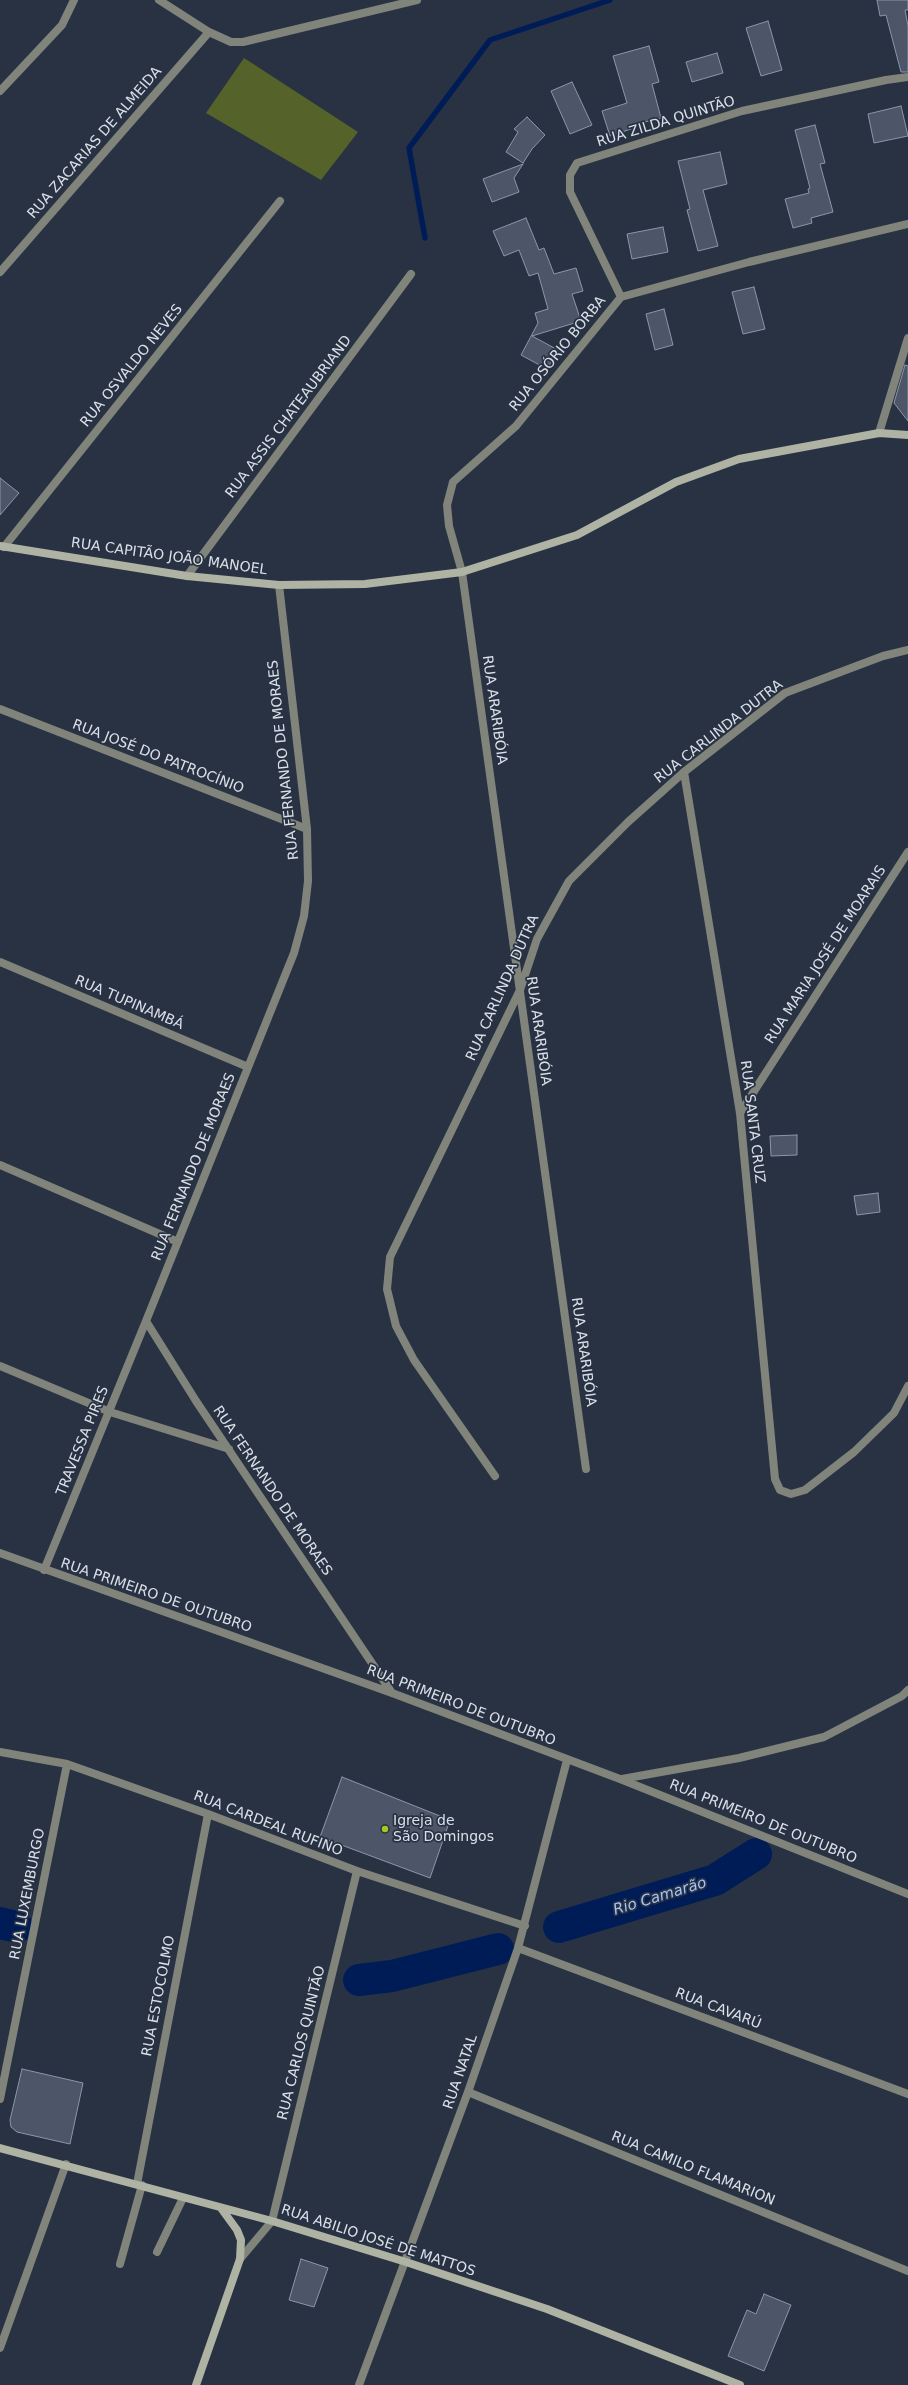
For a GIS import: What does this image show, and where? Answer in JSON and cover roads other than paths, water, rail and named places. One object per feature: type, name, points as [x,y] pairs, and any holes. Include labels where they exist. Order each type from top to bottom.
[{"type":"main road","name":"RUA CAPITÃO JOÃO MANOEL","points":[[2,546],[187,576],[279,585],[365,584],[462,572],[577,535],[676,482],[739,460],[880,433],[908,435]]},
{"type":"main road","name":"RUA ABILIO JOSÉ DE MATTOS","points":[[0,2148],[66,2164],[183,2198],[272,2221],[406,2262],[547,2309],[740,2385]]},
{"type":"main road","points":[[196,2385],[240,2259],[241,2240],[237,2230],[221,2208]]},
{"type":"street","points":[[0,91],[62,25],[74,0]]},
{"type":"street","points":[[159,0],[209,32],[231,42],[243,42],[417,0]]},
{"type":"street","name":"RUA ZACARIAS DE ALMEIDA","points":[[0,272],[209,32]]},
{"type":"street","name":"RUA ZILDA QUINTÃO","points":[[622,297],[570,192],[570,175],[577,163],[742,111],[886,80],[908,77]]},
{"type":"street","name":"RUA OSVALDO NEVES","points":[[2,546],[280,201]]},
{"type":"street","name":"RUA OSÓRIO BORBA","points":[[462,572],[449,526],[447,504],[453,482],[516,426],[622,297],[749,262],[908,224]]},
{"type":"street","name":"RUA ASSIS CHATEAUBRIAND","points":[[187,576],[411,274]]},
{"type":"street","points":[[880,433],[908,338]]},
{"type":"street","name":"RUA ARARIBÓIA","points":[[462,572],[586,1469]]},
{"type":"street","name":"RUA FERNANDO DE MORAES","points":[[279,585],[307,829],[308,881],[304,916],[294,953],[146,1321],[229,1450],[392,1693]]},
{"type":"street","name":"RUA CARLINDA DUTRA","points":[[495,1476],[414,1360],[396,1326],[387,1289],[390,1257],[520,990],[537,939],[569,881],[628,822],[684,772],[785,693],[883,656],[908,650]]},
{"type":"street","name":"RUA JOSÉ DO PATROCÍNIO","points":[[0,710],[307,829]]},
{"type":"street","name":"RUA SANTA CRUZ","points":[[684,772],[740,1113],[775,1479],[780,1490],[791,1494],[804,1490],[854,1452],[894,1413],[908,1386]]},
{"type":"street","name":"RUA MARIA JOSÉ DE MOARAIS","points":[[740,1113],[908,852]]},
{"type":"street","name":"RUA TUPINAMBÁ","points":[[0,962],[248,1067]]},
{"type":"street","points":[[0,1165],[178,1242]]},
{"type":"street","name":"TRAVESSA PIRES","points":[[44,1570],[146,1321]]},
{"type":"street","points":[[0,1366],[110,1412],[229,1450]]},
{"type":"street","name":"RUA PRIMEIRO DE OUTUBRO","points":[[0,1553],[44,1570],[392,1693],[620,1779],[908,1894]]},
{"type":"street","points":[[620,1779],[739,1758],[824,1737],[906,1694]]},
{"type":"street","name":"RUA CARDEAL RUFINO","points":[[0,1752],[67,1764],[208,1814],[357,1871],[525,1926]]},
{"type":"street","name":"RUA NATAL","points":[[359,2385],[468,2092],[518,1948],[525,1926],[567,1760]]},
{"type":"street","name":"RUA LUXEMBURGO","points":[[0,2099],[67,1764]]},
{"type":"street","name":"RUA ESTOCOLMO","points":[[120,2264],[139,2184],[208,1814]]},
{"type":"street","name":"RUA CARLOS QUINTÃO","points":[[272,2221],[357,1871]]},
{"type":"street","name":"RUA CAVARÚ","points":[[518,1948],[908,2094]]},
{"type":"street","name":"RUA CAMILO FLAMARION","points":[[468,2092],[908,2271]]},
{"type":"street","points":[[0,2348],[66,2164]]},
{"type":"street","points":[[158,2252],[183,2198]]},
{"type":"street","points":[[240,2259],[272,2221]]},
{"type":"waterway","points":[[425,238],[409,148],[490,40],[610,0]]},
{"type":"waterway","name":"Rio Camarão","points":[[559,1927],[715,1880],[756,1854]]},
{"type":"waterway","name":"Rio Camarão","points":[[0,1923],[17,1927]]},
{"type":"waterway","name":"Rio Camarão","points":[[359,1980],[392,1976],[498,1949]]},
{"type":"place","name":"Igreja de São Domingos","points":[[385,1829]]}]
